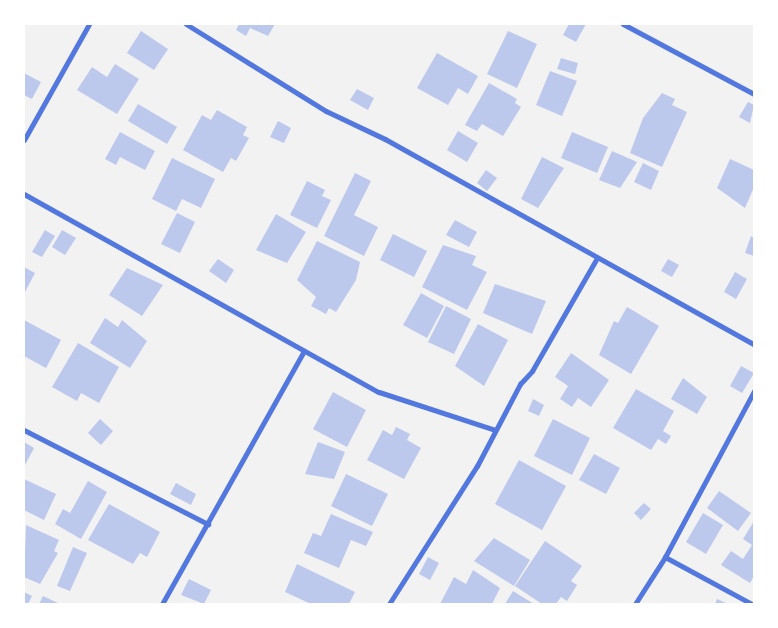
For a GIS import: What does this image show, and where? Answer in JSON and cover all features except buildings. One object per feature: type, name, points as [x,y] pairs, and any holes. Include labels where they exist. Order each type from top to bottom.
[{"type":"street","points":[[24,140],[89,24]]},
{"type":"street","points":[[186,24],[326,111],[385,139],[754,344]]},
{"type":"street","points":[[623,24],[754,94]]},
{"type":"street","points":[[24,194],[303,352],[379,392],[495,430]]},
{"type":"street","points":[[389,604],[597,258]]},
{"type":"street","points":[[162,604],[303,352]]},
{"type":"street","points":[[634,604],[665,558],[754,391]]},
{"type":"street","points":[[24,430],[208,524]]},
{"type":"street","points":[[665,558],[752,604]]}]
